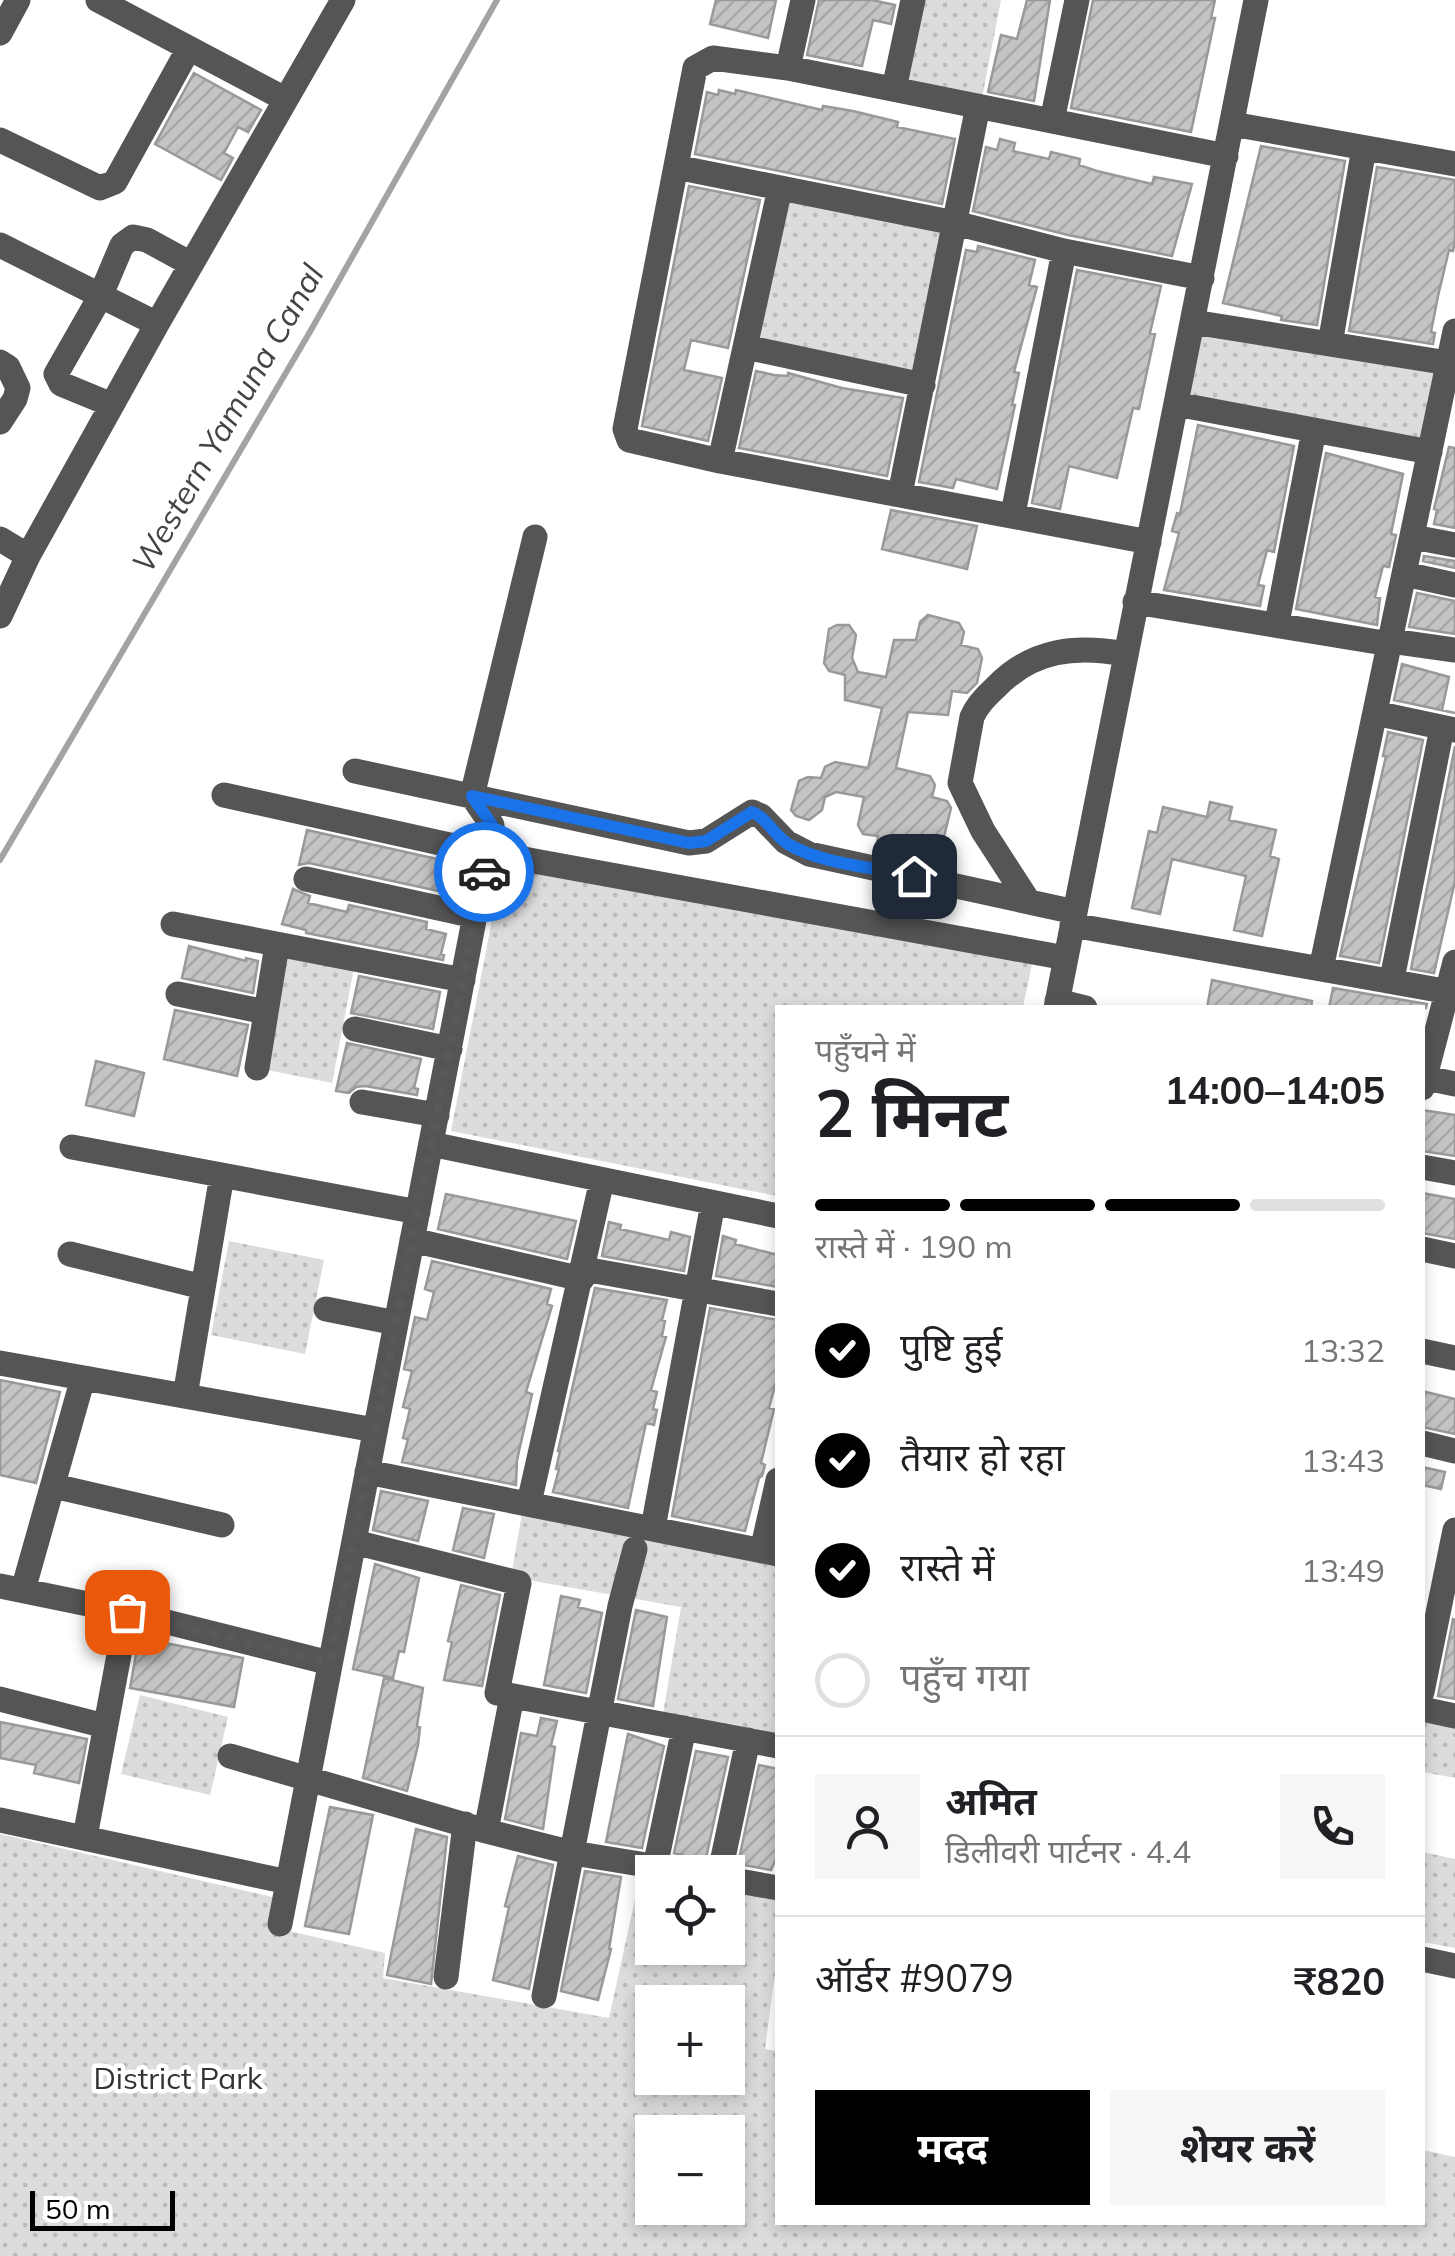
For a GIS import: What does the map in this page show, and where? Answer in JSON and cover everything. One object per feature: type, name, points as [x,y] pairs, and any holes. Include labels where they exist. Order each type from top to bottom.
[{"type":"street","points":[[0,33],[18,0]]},
{"type":"street","points":[[98,0],[286,99]]},
{"type":"street","points":[[0,616],[28,556],[157,324],[343,0]]},
{"type":"street","points":[[788,68],[803,0]]},
{"type":"street","points":[[894,90],[913,0]]},
{"type":"street","points":[[1052,121],[1077,0]]},
{"type":"street","points":[[1056,1004],[1256,0]]},
{"type":"street","points":[[0,140],[100,188],[108,186],[116,182],[189,48]]},
{"type":"street","points":[[1149,542],[632,442],[626,435],[695,68],[713,58],[788,68],[1226,156]]},
{"type":"street","points":[[900,494],[978,106]]},
{"type":"street","points":[[1232,124],[1455,164]]},
{"type":"street","points":[[1330,344],[1364,148]]},
{"type":"street","points":[[676,167],[1202,278]]},
{"type":"street","points":[[720,461],[780,188]]},
{"type":"street","points":[[112,405],[61,384],[56,374],[100,297],[122,245],[133,236],[191,264]]},
{"type":"street","points":[[0,245],[157,324]]},
{"type":"street","points":[[1013,514],[1064,251]]},
{"type":"street","points":[[1192,322],[1448,364]]},
{"type":"street","points":[[1321,969],[1455,331]]},
{"type":"street","points":[[746,347],[923,385]]},
{"type":"street","points":[[0,362],[8,366],[18,388],[0,422]]},
{"type":"street","points":[[1176,404],[1430,452]]},
{"type":"street","points":[[1277,623],[1314,430]]},
{"type":"street","points":[[1413,537],[1455,545]]},
{"type":"street","points":[[280,1924],[492,825],[472,796],[535,538]]},
{"type":"street","points":[[0,540],[28,556]]},
{"type":"street","points":[[1404,574],[1455,586]]},
{"type":"street","points":[[1135,602],[1455,650]]},
{"type":"street","points":[[1030,902],[984,831],[960,783],[975,708],[1007,675],[1037,656],[1070,648],[1125,654]]},
{"type":"street","points":[[1375,714],[1448,729],[1392,980]]},
{"type":"street","points":[[355,771],[689,843],[706,841],[752,812],[786,842],[809,854],[1030,902],[1074,919],[1452,992]]},
{"type":"street","points":[[224,795],[487,853],[1066,958]]},
{"type":"street","points":[[306,879],[475,916]]},
{"type":"street","points":[[173,924],[463,980]]},
{"type":"street","points":[[257,1068],[277,946]]},
{"type":"street","points":[[1425,1078],[1452,992],[1455,962]]},
{"type":"street","points":[[178,994],[266,1012]]},
{"type":"street","points":[[355,1029],[450,1048]]},
{"type":"street","points":[[1425,1081],[1455,1084]]},
{"type":"street","points":[[362,1102],[437,1115]]},
{"type":"street","points":[[431,1144],[775,1215]]},
{"type":"street","points":[[72,1147],[418,1212]]},
{"type":"street","points":[[1425,1168],[1455,1173]]},
{"type":"street","points":[[184,1396],[222,1175]]},
{"type":"street","points":[[530,1504],[602,1180]]},
{"type":"street","points":[[653,1528],[713,1203]]},
{"type":"street","points":[[412,1240],[583,1274],[775,1303]]},
{"type":"street","points":[[1425,1250],[1455,1256]]},
{"type":"street","points":[[70,1254],[203,1286]]},
{"type":"street","points":[[326,1309],[396,1323]]},
{"type":"street","points":[[1425,1353],[1455,1358]]},
{"type":"street","points":[[0,1363],[376,1430]]},
{"type":"street","points":[[84,1378],[54,1486],[11,1588],[127,1612],[330,1663]]},
{"type":"street","points":[[1425,1445],[1455,1451]]},
{"type":"street","points":[[368,1472],[770,1553],[775,1507]]},
{"type":"street","points":[[54,1486],[222,1525]]},
{"type":"street","points":[[1425,1677],[1455,1530]]},
{"type":"street","points":[[354,1542],[519,1583],[496,1693],[775,1745]]},
{"type":"street","points":[[544,1996],[635,1549]]},
{"type":"street","points":[[85,1838],[127,1612]]},
{"type":"street","points":[[446,1977],[476,1828],[512,1696]]},
{"type":"street","points":[[0,1699],[105,1726]]},
{"type":"street","points":[[1425,1710],[1455,1716]]},
{"type":"street","points":[[658,1855],[684,1728]]},
{"type":"street","points":[[724,1855],[748,1740]]},
{"type":"street","points":[[230,1756],[476,1828],[635,1863]]},
{"type":"street","points":[[0,1820],[288,1882]]},
{"type":"street","points":[[745,1882],[775,1887]]},
{"type":"street","points":[[1425,1960],[1455,1966]]},
{"type":"green space","points":[[921,0],[1001,0],[982,98],[905,82]]},
{"type":"green space","points":[[784,199],[943,232],[915,373],[755,340]]},
{"type":"green space","points":[[1203,330],[1436,374],[1424,443],[1190,398]]},
{"type":"green space","points":[[507,843],[1035,950],[1023,1005],[775,1005],[775,1196],[451,1131]]},
{"type":"green space","points":[[285,954],[354,968],[332,1083],[262,1069]]},
{"type":"green space","points":[[229,1241],[324,1260],[305,1354],[211,1335]]},
{"type":"green space","points":[[522,1513],[775,1558],[775,1734],[663,1714],[681,1607],[511,1577]]},
{"type":"green space","points":[[140,1695],[228,1717],[210,1795],[121,1774]]},
{"type":"green space","points":[[1425,1710],[1455,1715],[1455,1778],[1425,1772]]},
{"type":"green space","name":"District Park","points":[[0,1834],[281,1899],[276,1928],[385,1953],[383,1978],[609,2018],[635,1899],[635,1965],[745,1965],[745,1886],[775,1892],[775,1974],[765,2049],[775,2051],[775,2225],[1425,2225],[1425,2150],[1455,2157],[1455,2256],[0,2256]]},
{"type":"green space","points":[[1425,1852],[1455,1859],[1455,1948],[1425,1942]]},
{"type":"building","points":[[716,0],[776,0],[768,38],[710,24]]},
{"type":"building","points":[[819,0],[872,0],[895,5],[891,24],[873,20],[862,66],[807,55]]},
{"type":"building","points":[[1027,0],[1050,0],[1034,101],[988,92],[1001,35],[1017,39]]},
{"type":"building","points":[[1093,0],[1215,0],[1211,18],[1215,18],[1191,132],[1071,108]]},
{"type":"building","points":[[194,73],[261,110],[248,132],[238,127],[224,153],[233,158],[221,180],[155,144]]},
{"type":"building","points":[[719,90],[735,94],[736,90],[822,110],[823,106],[853,111],[898,122],[897,127],[955,139],[942,204],[695,154],[707,92],[718,95]]},
{"type":"building","points":[[1000,139],[1015,143],[1013,151],[1049,159],[1051,152],[1080,159],[1079,165],[1097,171],[1152,184],[1154,177],[1192,184],[1172,256],[973,211],[986,147],[997,150]]},
{"type":"building","points":[[1261,146],[1345,161],[1317,325],[1281,320],[1282,316],[1223,303]]},
{"type":"building","points":[[1377,167],[1455,180],[1455,241],[1453,251],[1449,250],[1438,296],[1431,332],[1435,333],[1433,344],[1349,331]]},
{"type":"building","points":[[689,186],[760,200],[728,348],[691,340],[684,370],[722,378],[708,441],[642,426]]},
{"type":"building","points":[[978,246],[1035,260],[1029,285],[1037,287],[1014,372],[1019,373],[1015,405],[997,489],[956,479],[953,488],[919,482],[966,250],[977,252]]},
{"type":"building","points":[[1077,270],[1161,286],[1139,409],[1133,408],[1117,478],[1069,466],[1060,509],[1032,503]]},
{"type":"building","points":[[756,371],[788,373],[842,388],[903,398],[887,476],[739,448]]},
{"type":"building","points":[[1198,425],[1294,446],[1274,552],[1267,550],[1258,585],[1264,586],[1260,606],[1164,590],[1179,533],[1172,531],[1177,513],[1180,514]]},
{"type":"building","points":[[1449,447],[1455,448],[1455,528],[1434,524]]},
{"type":"building","points":[[1326,453],[1403,474],[1389,567],[1383,566],[1375,597],[1380,598],[1377,625],[1296,609]]},
{"type":"building","points":[[891,510],[977,526],[967,569],[882,549]]},
{"type":"building","points":[[1424,556],[1455,561],[1455,568],[1423,561]]},
{"type":"building","points":[[1417,593],[1455,601],[1455,634],[1409,627]]},
{"type":"building","points":[[928,615],[959,623],[964,632],[961,645],[978,649],[982,658],[977,683],[967,693],[952,691],[948,715],[908,712],[896,768],[930,776],[935,785],[932,797],[947,801],[951,808],[942,845],[922,844],[915,860],[876,852],[878,836],[863,834],[858,825],[864,797],[836,792],[825,797],[822,810],[809,820],[791,810],[799,781],[821,778],[825,767],[835,762],[868,768],[882,708],[845,700],[845,675],[829,671],[824,663],[829,629],[849,625],[856,635],[852,658],[858,672],[886,677],[894,640],[916,640],[920,622]]},
{"type":"building","points":[[1402,664],[1449,677],[1442,710],[1455,713],[1394,700]]},
{"type":"building","points":[[1388,732],[1423,740],[1379,963],[1340,956],[1386,756]]},
{"type":"building","points":[[1455,746],[1455,881],[1434,973],[1411,969]]},
{"type":"building","points":[[1210,802],[1232,807],[1229,820],[1276,830],[1270,856],[1279,859],[1262,936],[1234,930],[1246,876],[1172,859],[1160,914],[1132,908],[1149,831],[1157,833],[1163,807],[1207,817]]},
{"type":"building","points":[[307,830],[464,865],[457,895],[309,863],[299,865]]},
{"type":"building","points":[[293,889],[310,896],[308,903],[347,912],[349,905],[427,922],[426,929],[446,934],[443,960],[306,933],[282,924]]},
{"type":"building","points":[[189,946],[258,961],[253,993],[182,978]]},
{"type":"building","points":[[359,976],[440,992],[433,1029],[351,1013]]},
{"type":"building","points":[[1212,980],[1312,1001],[1311,1005],[1208,1005]]},
{"type":"building","points":[[1333,988],[1427,1004],[1426,1008],[1330,1005]]},
{"type":"building","points":[[175,1010],[248,1025],[237,1076],[164,1059]]},
{"type":"building","points":[[347,1043],[421,1059],[414,1088],[418,1089],[417,1095],[365,1086],[349,1093],[336,1091]]},
{"type":"building","points":[[96,1061],[144,1073],[134,1116],[86,1105]]},
{"type":"building","points":[[1425,1110],[1455,1115],[1455,1156],[1425,1151]]},
{"type":"building","points":[[446,1194],[576,1221],[567,1259],[438,1229]]},
{"type":"building","points":[[1425,1194],[1455,1199],[1455,1239],[1425,1234]]},
{"type":"building","points":[[609,1222],[621,1225],[620,1229],[669,1240],[671,1232],[690,1237],[684,1271],[602,1256]]},
{"type":"building","points":[[723,1236],[736,1240],[735,1244],[775,1254],[775,1286],[716,1276]]},
{"type":"building","points":[[432,1261],[551,1289],[547,1304],[552,1306],[526,1392],[532,1394],[517,1460],[516,1485],[402,1462],[410,1409],[403,1407],[412,1371],[404,1369],[415,1317],[427,1320],[434,1292],[425,1289]]},
{"type":"building","points":[[595,1288],[667,1300],[662,1320],[662,1336],[666,1337],[651,1390],[657,1392],[653,1409],[657,1410],[654,1425],[646,1423],[628,1508],[553,1492],[559,1469],[558,1451]]},
{"type":"building","points":[[710,1308],[775,1319],[775,1385],[769,1408],[774,1409],[761,1463],[765,1465],[745,1531],[672,1516]]},
{"type":"building","points":[[0,1380],[60,1392],[36,1483],[0,1475]]},
{"type":"building","points":[[1425,1392],[1455,1399],[1455,1434],[1425,1428]]},
{"type":"building","points":[[1425,1468],[1445,1472],[1441,1489],[1425,1486]]},
{"type":"building","points":[[381,1491],[428,1501],[418,1541],[373,1530]]},
{"type":"building","points":[[463,1508],[494,1514],[484,1558],[453,1550]]},
{"type":"building","points":[[375,1564],[419,1578],[404,1652],[399,1651],[393,1678],[353,1669]]},
{"type":"building","points":[[461,1585],[500,1595],[482,1686],[444,1680]]},
{"type":"building","points":[[561,1596],[580,1600],[578,1607],[602,1613],[586,1693],[544,1685]]},
{"type":"building","points":[[636,1610],[667,1617],[653,1706],[618,1699]]},
{"type":"building","points":[[1455,1620],[1455,1699],[1438,1696]]},
{"type":"building","points":[[139,1638],[243,1658],[234,1707],[130,1688]]},
{"type":"building","points":[[384,1678],[423,1688],[418,1745],[407,1791],[363,1778]]},
{"type":"building","points":[[541,1718],[557,1721],[543,1829],[505,1819],[521,1733],[537,1736]]},
{"type":"building","points":[[0,1722],[87,1739],[79,1783],[34,1773],[36,1765],[0,1758]]},
{"type":"building","points":[[628,1734],[664,1746],[642,1848],[606,1842]]},
{"type":"building","points":[[696,1751],[728,1757],[707,1855],[674,1853]]},
{"type":"building","points":[[759,1765],[775,1768],[775,1861],[771,1870],[745,1865],[745,1855],[740,1855]]},
{"type":"building","points":[[330,1807],[373,1815],[349,1934],[305,1926]]},
{"type":"building","points":[[416,1829],[447,1837],[431,1984],[387,1975]]},
{"type":"building","points":[[518,1856],[553,1865],[529,1989],[493,1980]]},
{"type":"building","points":[[585,1871],[621,1877],[611,1949],[598,2000],[561,1991]]},
{"type":"waterway","name":"Western Yamuna Canal","points":[[0,860],[311,330],[497,0]]},
{"type":"way so far","points":[[127,1612],[330,1663],[484,872]]},
{"type":"route","points":[[484,872],[492,825],[472,796],[698,844],[752,812],[786,842],[809,854],[914,876]]}]
